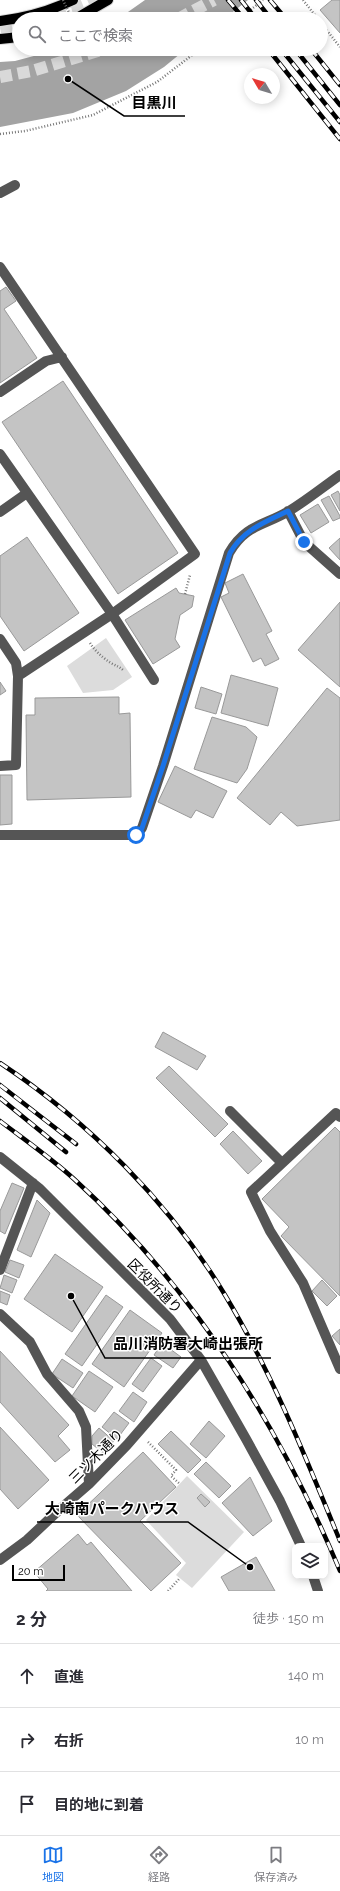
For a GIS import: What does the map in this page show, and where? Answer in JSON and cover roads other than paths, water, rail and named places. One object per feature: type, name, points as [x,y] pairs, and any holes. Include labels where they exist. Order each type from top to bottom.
[{"type":"main road","points":[[41,12],[58,7],[73,0]]},
{"type":"main road","points":[[87,12],[108,0]]},
{"type":"main road","points":[[0,21],[12,18]]},
{"type":"main road","points":[[0,40],[12,37]]},
{"type":"street","points":[[0,193],[15,184]]},
{"type":"street","points":[[0,267],[195,554],[112,614],[18,676]]},
{"type":"street","points":[[0,392],[46,361],[62,357]]},
{"type":"street","points":[[0,454],[112,614],[154,680]]},
{"type":"street","points":[[0,835],[136,835],[142,828],[230,553],[236,542],[251,528],[288,511],[340,475]]},
{"type":"street","points":[[0,512],[27,493]]},
{"type":"street","points":[[288,511],[304,542],[340,574]]},
{"type":"street","points":[[0,640],[16,663],[18,676],[16,765],[0,766]]},
{"type":"street","points":[[230,1111],[282,1163]]},
{"type":"street","points":[[340,1117],[336,1113],[251,1192],[270,1230],[303,1284],[340,1369]]},
{"type":"street","name":"区役所通り","points":[[0,1156],[33,1183],[170,1319],[201,1360],[280,1501],[300,1543]]},
{"type":"street","points":[[0,1270],[33,1183]]},
{"type":"street","points":[[0,1314],[30,1342],[47,1374],[79,1411],[86,1426],[89,1484]]},
{"type":"street","name":"三ツ木通り","points":[[0,1560],[27,1540],[89,1484],[127,1445],[201,1360]]},
{"type":"street","points":[[314,1579],[318,1591]]},
{"type":"tunnel","points":[[62,12],[95,0]]},
{"type":"tunnel","points":[[191,12],[214,0]]},
{"type":"tunnel","points":[[0,28],[12,25]]},
{"type":"tunnel","points":[[0,77],[32,71],[81,56]]},
{"type":"railway","points":[[228,0],[238,12]]},
{"type":"railway","points":[[241,0],[250,12]]},
{"type":"railway","points":[[256,0],[265,12]]},
{"type":"railway","points":[[270,0],[280,12]]},
{"type":"railway","points":[[274,56],[340,139]]},
{"type":"railway","points":[[287,56],[340,122]]},
{"type":"railway","points":[[301,56],[340,105]]},
{"type":"railway","points":[[317,56],[340,85]]},
{"type":"railway","points":[[0,1063],[33,1086],[96,1138],[153,1197],[179,1228],[203,1261],[242,1325],[273,1385],[301,1447],[340,1541]]},
{"type":"railway","points":[[0,1085],[76,1144]]},
{"type":"railway","points":[[0,1098],[66,1152]]},
{"type":"railway","points":[[0,1121],[65,1171],[117,1221],[157,1265],[194,1312],[228,1360],[260,1411],[289,1463],[316,1517],[340,1571]]},
{"type":"place","name":"目黒川","points":[[68,79]]},
{"type":"place","name":"品川消防署大崎出張所","points":[[71,1296]]},
{"type":"place","name":"大崎南パークハウス","points":[[250,1567]]}]
